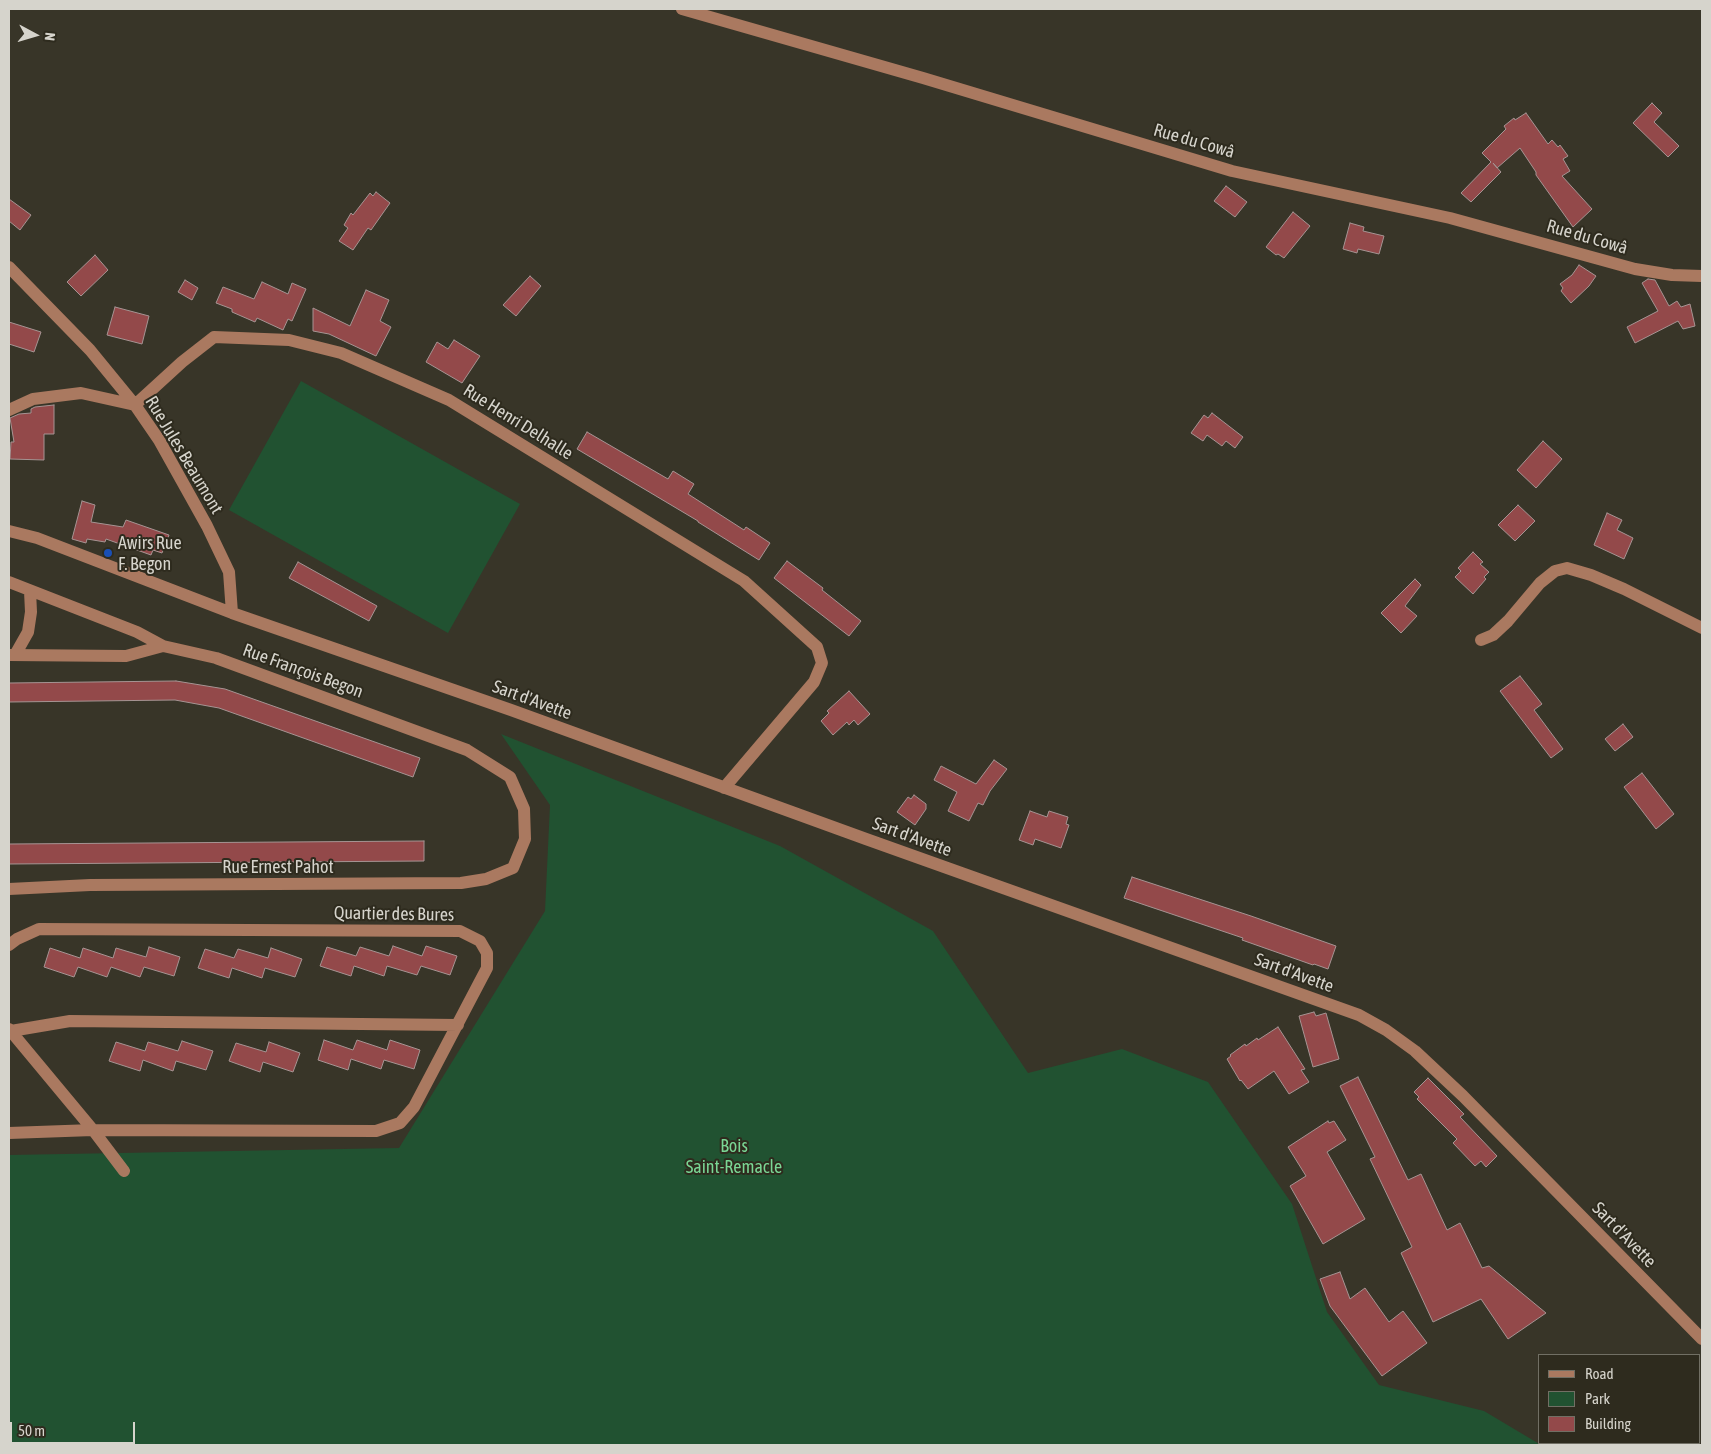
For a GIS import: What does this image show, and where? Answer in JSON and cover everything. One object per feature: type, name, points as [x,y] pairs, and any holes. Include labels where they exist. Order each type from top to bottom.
[{"type":"street","name":"Rue du Cowâ","points":[[682,9],[923,78],[1232,171],[1450,218],[1635,269],[1672,275],[1702,276]]},
{"type":"street","name":"Rue Jules Beaumont","points":[[9,267],[90,350],[135,405],[159,440],[207,526],[229,572],[232,613]]},
{"type":"street","name":"Rue Henri Delhalle","points":[[135,405],[182,362],[214,337],[289,340],[341,353],[449,400],[744,580],[817,647],[822,663],[814,682],[724,788]]},
{"type":"street","points":[[9,410],[33,399],[81,393],[135,405]]},
{"type":"street","name":"Sart d'Avette","points":[[9,531],[37,538],[232,613],[511,710],[1359,1015],[1379,1026],[1415,1051],[1464,1096],[1702,1340]]},
{"type":"street","points":[[1481,640],[1493,634],[1508,621],[1540,583],[1555,571],[1567,568],[1591,575],[1624,589],[1702,628]]},
{"type":"street","points":[[9,582],[137,632],[164,646]]},
{"type":"street","points":[[12,655],[28,632],[31,612],[30,591]]},
{"type":"street","name":"Rue François Begon","points":[[12,655],[126,656],[164,646],[216,658],[467,750],[510,777],[524,810],[525,839]]},
{"type":"street","name":"Rue Ernest Pahot","points":[[9,889],[90,886],[461,883],[486,879],[513,868],[525,839]]},
{"type":"street","name":"Quartier des Bures","points":[[9,945],[39,928],[460,931],[480,941],[487,953],[487,968],[458,1025],[414,1108],[400,1123],[376,1131],[93,1130],[9,1133]]},
{"type":"street","points":[[10,1030],[70,1021],[458,1025]]},
{"type":"street","points":[[10,1030],[93,1130],[124,1171]]},
{"type":"green space","points":[[301,381],[520,504],[448,633],[229,510]]},
{"type":"green space","name":"Bois Saint-Remacle","points":[[501,734],[780,846],[933,931],[1028,1073],[1122,1049],[1208,1082],[1292,1204],[1327,1312],[1379,1385],[1484,1411],[1541,1445],[9,1445],[9,1155],[399,1148],[545,911],[550,805]]},
{"type":"building","points":[[1652,103],[1662,113],[1654,122],[1679,146],[1668,157],[1633,123]]},
{"type":"building","points":[[1526,113],[1548,144],[1552,140],[1558,147],[1560,145],[1568,156],[1563,159],[1570,171],[1562,176],[1592,209],[1573,227],[1536,175],[1536,172],[1520,148],[1497,168],[1501,172],[1471,202],[1461,193],[1491,162],[1482,153],[1506,129],[1504,126],[1514,118],[1515,120]]},
{"type":"building","points":[[1226,186],[1247,202],[1235,217],[1214,201]]},
{"type":"building","points":[[376,192],[390,203],[371,230],[368,228],[353,250],[339,241],[348,228],[344,225],[351,213],[353,215],[370,193],[373,196]]},
{"type":"building","points":[[9,199],[31,215],[20,230],[9,221]]},
{"type":"building","points":[[1293,212],[1310,226],[1284,258],[1278,254],[1276,255],[1266,247]]},
{"type":"building","points":[[1350,223],[1364,227],[1363,231],[1384,236],[1379,254],[1358,249],[1357,253],[1343,249]]},
{"type":"building","points":[[95,255],[108,270],[81,296],[67,282]]},
{"type":"building","points":[[1579,265],[1596,276],[1589,286],[1571,303],[1561,291],[1563,288],[1560,284],[1572,275]]},
{"type":"building","points":[[530,276],[541,286],[516,316],[503,305]]},
{"type":"building","points":[[1648,279],[1655,280],[1669,306],[1677,301],[1681,307],[1690,304],[1695,326],[1683,329],[1678,321],[1635,343],[1627,327],[1658,311],[1642,283]]},
{"type":"building","points":[[185,280],[198,288],[192,300],[178,292]]},
{"type":"building","points":[[262,282],[288,294],[292,283],[306,289],[292,321],[288,319],[283,330],[257,318],[255,322],[232,312],[232,309],[216,303],[223,287],[254,299]]},
{"type":"building","points":[[366,290],[389,300],[380,321],[391,327],[376,356],[329,334],[313,331],[313,308],[350,326]]},
{"type":"building","points":[[115,307],[149,316],[142,344],[107,335]]},
{"type":"building","points":[[9,322],[41,332],[34,352],[9,344]]},
{"type":"building","points":[[454,340],[480,356],[462,383],[426,362],[437,342],[448,349]]},
{"type":"building","points":[[54,405],[54,434],[44,434],[44,460],[10,459],[11,442],[14,442],[10,418],[19,414],[31,413],[31,409],[35,407]]},
{"type":"building","points":[[1212,413],[1243,437],[1235,448],[1226,441],[1222,446],[1207,435],[1203,441],[1191,433],[1204,415],[1208,418]]},
{"type":"building","points":[[587,432],[668,479],[673,471],[694,484],[688,494],[744,530],[746,527],[770,543],[759,560],[698,521],[577,449]]},
{"type":"building","points":[[1543,441],[1562,459],[1536,488],[1517,470]]},
{"type":"building","points":[[82,501],[95,505],[91,522],[123,527],[126,520],[169,535],[162,553],[153,550],[151,555],[106,539],[105,542],[87,539],[86,543],[72,539]]},
{"type":"building","points":[[1518,505],[1535,521],[1515,541],[1498,525]]},
{"type":"building","points":[[1607,513],[1622,520],[1617,530],[1633,538],[1624,559],[1594,545]]},
{"type":"building","points":[[1473,552],[1483,562],[1480,564],[1489,572],[1484,577],[1486,579],[1473,594],[1455,577],[1461,571],[1458,568]]},
{"type":"building","points":[[787,561],[823,588],[822,590],[861,621],[849,636],[774,578]]},
{"type":"building","points":[[298,562],[377,606],[369,621],[289,578]]},
{"type":"building","points":[[1415,579],[1421,585],[1405,606],[1417,616],[1401,633],[1381,613]]},
{"type":"building","points":[[1520,676],[1542,704],[1534,710],[1563,749],[1551,758],[1500,691]]},
{"type":"building","points":[[176,681],[225,689],[420,758],[413,777],[219,708],[175,700],[9,702],[9,683]]},
{"type":"building","points":[[849,691],[870,714],[858,725],[854,720],[849,725],[847,722],[833,735],[821,721],[829,713],[827,711]]},
{"type":"building","points":[[1623,724],[1633,737],[1615,751],[1605,739]]},
{"type":"building","points":[[994,760],[1007,769],[990,791],[983,805],[978,803],[969,821],[948,811],[957,792],[934,780],[941,766],[976,784]]},
{"type":"building","points":[[1642,773],[1674,814],[1656,829],[1624,787]]},
{"type":"building","points":[[914,795],[926,804],[926,809],[915,825],[897,812],[908,797],[911,799]]},
{"type":"building","points":[[1030,811],[1047,817],[1049,811],[1068,817],[1066,824],[1069,825],[1061,848],[1035,839],[1033,845],[1019,840]]},
{"type":"building","points":[[424,841],[424,861],[9,864],[9,844]]},
{"type":"building","points":[[1132,877],[1336,946],[1328,969],[1124,898]]},
{"type":"building","points":[[393,946],[422,956],[426,946],[457,956],[450,975],[421,966],[417,975],[387,966],[384,976],[354,966],[351,976],[320,966],[327,947],[356,956],[360,947],[389,956]]},
{"type":"building","points":[[149,947],[180,957],[174,976],[144,967],[140,977],[111,967],[107,977],[78,967],[74,977],[44,967],[50,948],[80,958],[83,948],[113,958],[116,948],[146,957]]},
{"type":"building","points":[[271,948],[302,959],[295,977],[265,968],[262,978],[232,968],[229,978],[198,968],[205,949],[234,958],[238,949],[268,958]]},
{"type":"building","points":[[1314,1012],[1316,1016],[1326,1013],[1339,1059],[1313,1067],[1299,1016]]},
{"type":"building","points":[[1278,1027],[1305,1069],[1301,1070],[1309,1082],[1289,1094],[1274,1071],[1248,1089],[1240,1081],[1227,1059],[1245,1044],[1246,1046],[1257,1038],[1258,1040]]},
{"type":"building","points":[[324,1040],[353,1050],[357,1040],[387,1050],[390,1040],[420,1050],[414,1069],[384,1060],[381,1069],[351,1059],[348,1070],[318,1060]]},
{"type":"building","points":[[182,1041],[213,1051],[206,1070],[176,1061],[173,1071],[143,1060],[140,1071],[109,1061],[116,1042],[145,1051],[148,1042],[178,1051]]},
{"type":"building","points":[[269,1042],[300,1053],[293,1072],[263,1062],[260,1072],[229,1061],[236,1043],[266,1052]]},
{"type":"building","points":[[1358,1077],[1408,1180],[1421,1174],[1447,1230],[1460,1223],[1482,1268],[1489,1266],[1546,1313],[1508,1339],[1481,1299],[1433,1322],[1401,1253],[1412,1247],[1370,1159],[1375,1157],[1340,1086]]},
{"type":"building","points":[[1428,1078],[1464,1114],[1460,1117],[1497,1156],[1486,1167],[1481,1161],[1475,1166],[1453,1143],[1457,1139],[1417,1099],[1419,1097],[1414,1092]]},
{"type":"building","points":[[1328,1121],[1329,1123],[1334,1121],[1346,1140],[1327,1152],[1365,1219],[1323,1244],[1290,1186],[1306,1176],[1288,1147]]},
{"type":"building","points":[[1340,1272],[1350,1299],[1365,1288],[1389,1322],[1403,1311],[1427,1343],[1382,1376],[1330,1306],[1320,1279]]},
{"type":"place","name":"Awirs Rue F. Begon","points":[[108,553]]}]
